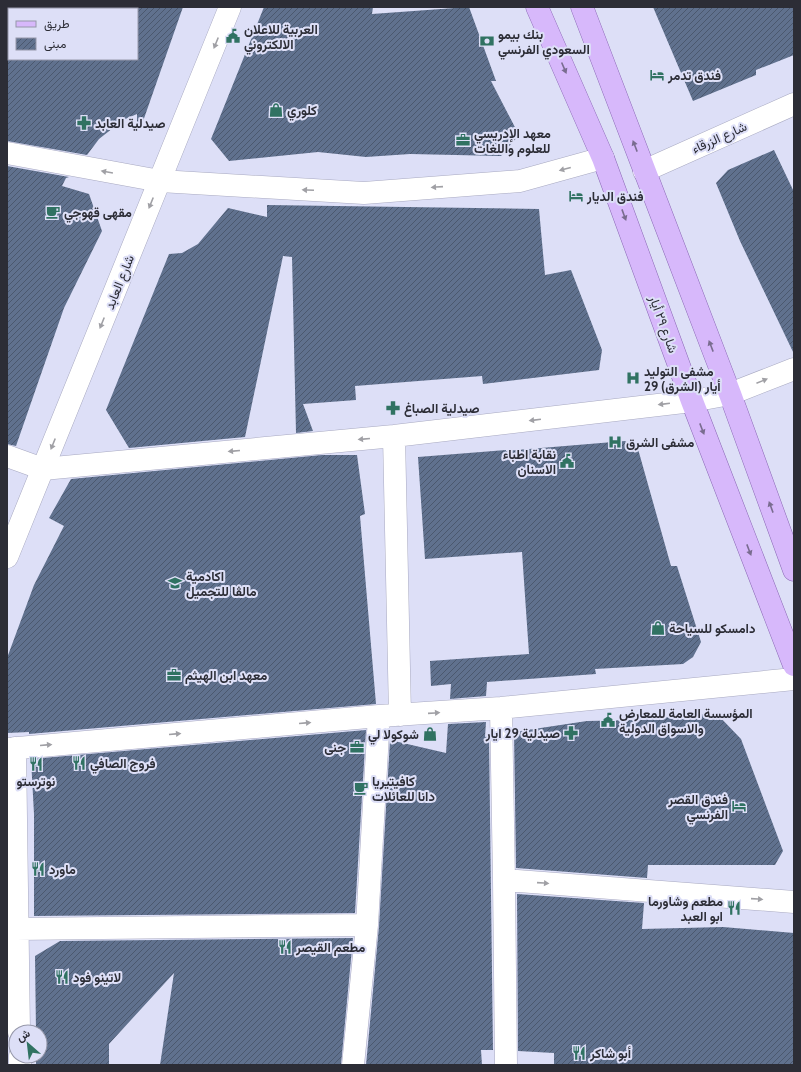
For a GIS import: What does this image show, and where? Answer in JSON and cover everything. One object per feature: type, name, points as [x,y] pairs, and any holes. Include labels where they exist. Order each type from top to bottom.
[{"type":"main road","name":"شارع ٢٩ أيار","points":[[537,7],[603,158],[692,401],[794,665]]},
{"type":"main road","points":[[582,7],[730,394],[794,570]]},
{"type":"street","name":"شارع العابد","points":[[7,557],[230,7]]},
{"type":"street","name":"شارع الزرقاء","points":[[644,171],[794,104]]},
{"type":"street","points":[[7,153],[160,181],[364,193],[520,181],[603,158]]},
{"type":"street","points":[[7,456],[43,469],[394,436],[692,401],[730,394],[794,369]]},
{"type":"street","points":[[353,1065],[390,716],[394,436]]},
{"type":"street","points":[[19,1024],[11,748],[501,708],[794,679]]},
{"type":"street","points":[[501,708],[506,1065]]},
{"type":"street","points":[[504,880],[794,902]]},
{"type":"street","points":[[16,929],[367,925]]},
{"type":"building","points":[[183,7],[141,127],[137,127],[137,114],[123,120],[99,139],[87,155],[7,141],[7,59],[138,60],[137,8]]},
{"type":"building","points":[[264,7],[373,7],[372,14],[469,7],[496,81],[491,81],[519,135],[501,156],[410,154],[366,157],[318,152],[229,161],[211,139]]},
{"type":"building","points":[[653,7],[794,7],[794,55],[756,70],[756,75],[693,101]]},
{"type":"building","points":[[774,150],[794,192],[794,354],[740,241],[716,183],[728,170]]},
{"type":"building","points":[[7,166],[69,177],[66,178],[62,186],[89,194],[102,231],[64,308],[16,446],[7,444]]},
{"type":"building","points":[[267,205],[539,209],[545,275],[571,270],[602,350],[599,370],[483,384],[482,376],[355,386],[356,400],[303,404],[313,431],[296,433],[292,257],[283,256],[245,437],[129,448],[106,410],[169,254],[182,253],[198,244],[228,208],[267,217]]},
{"type":"building","points":[[625,441],[638,449],[671,566],[677,566],[701,642],[693,657],[683,664],[595,669],[596,674],[487,682],[486,696],[450,699],[451,684],[431,686],[430,661],[529,654],[522,552],[425,559],[418,457]]},
{"type":"building","points":[[322,455],[357,455],[365,514],[360,516],[376,704],[29,734],[29,732],[7,733],[7,658],[34,585],[64,526],[49,518],[71,479]]},
{"type":"building","points":[[716,713],[741,739],[783,851],[775,865],[648,865],[647,878],[516,868],[514,732],[587,721],[637,720]]},
{"type":"building","points":[[486,722],[485,737],[489,736],[493,1050],[481,1050],[482,1065],[366,1065],[379,926],[390,740],[446,753],[448,724]]},
{"type":"building","points":[[366,730],[355,913],[34,916],[34,814],[31,759]]},
{"type":"building","points":[[517,894],[644,903],[642,929],[723,927],[794,933],[794,1065],[554,1065],[554,1053],[518,1051]]},
{"type":"building","points":[[353,938],[341,1065],[160,1065],[174,973],[109,1044],[109,1065],[36,1065],[48,1064],[48,1024],[36,1024],[35,956],[60,941]]},
{"type":"place","name":"العربية للاعلان الالكتروني","points":[[233,36]]},
{"type":"place","name":"بنك بيمو السعودي الفرنسي","points":[[487,41]]},
{"type":"place","name":"فندق تدمر","points":[[657,75]]},
{"type":"place","name":"كلوري","points":[[276,110]]},
{"type":"place","name":"صيدلية العابد","points":[[84,123]]},
{"type":"place","name":"معهد الإدريسي للعلوم واللغات","points":[[463,140]]},
{"type":"place","name":"فندق الديار","points":[[576,196]]},
{"type":"place","name":"مقهى قهوجي","points":[[53,212]]},
{"type":"place","name":"مشفى التوليد 29 أيار (الشرق)","points":[[633,378]]},
{"type":"place","name":"صيدلية الصباغ","points":[[393,408]]},
{"type":"place","name":"مشفى الشرق","points":[[615,442]]},
{"type":"place","name":"نقابة اطباء الاسنان","points":[[567,461]]},
{"type":"place","name":"اكادمية مالڤا للتجميل","points":[[175,583]]},
{"type":"place","name":"دامسكو للسياحة","points":[[658,628]]},
{"type":"place","name":"معهد ابن الهيثم","points":[[174,675]]},
{"type":"place","name":"المؤسسة العامة للمعارض والاسواق الدولية","points":[[608,720]]},
{"type":"place","name":"صيدلية 29 ايار","points":[[571,733]]},
{"type":"place","name":"شوكولا لي","points":[[430,734]]},
{"type":"place","name":"جنى","points":[[357,747]]},
{"type":"place","name":"فروج الصافي","points":[[79,763]]},
{"type":"place","name":"نوترستو","points":[[36,764]]},
{"type":"place","name":"كافيتيريا دانا للعائلات","points":[[361,788]]},
{"type":"place","name":"فندق القصر الفرنسي","points":[[739,806]]},
{"type":"place","name":"ماورد","points":[[38,869]]},
{"type":"place","name":"مطعم وشاورما ابو العبد","points":[[734,908]]},
{"type":"place","name":"مطعم القيصر","points":[[285,947]]},
{"type":"place","name":"لاتينو فود","points":[[62,977]]},
{"type":"place","name":"أبو شاكر","points":[[579,1053]]}]
